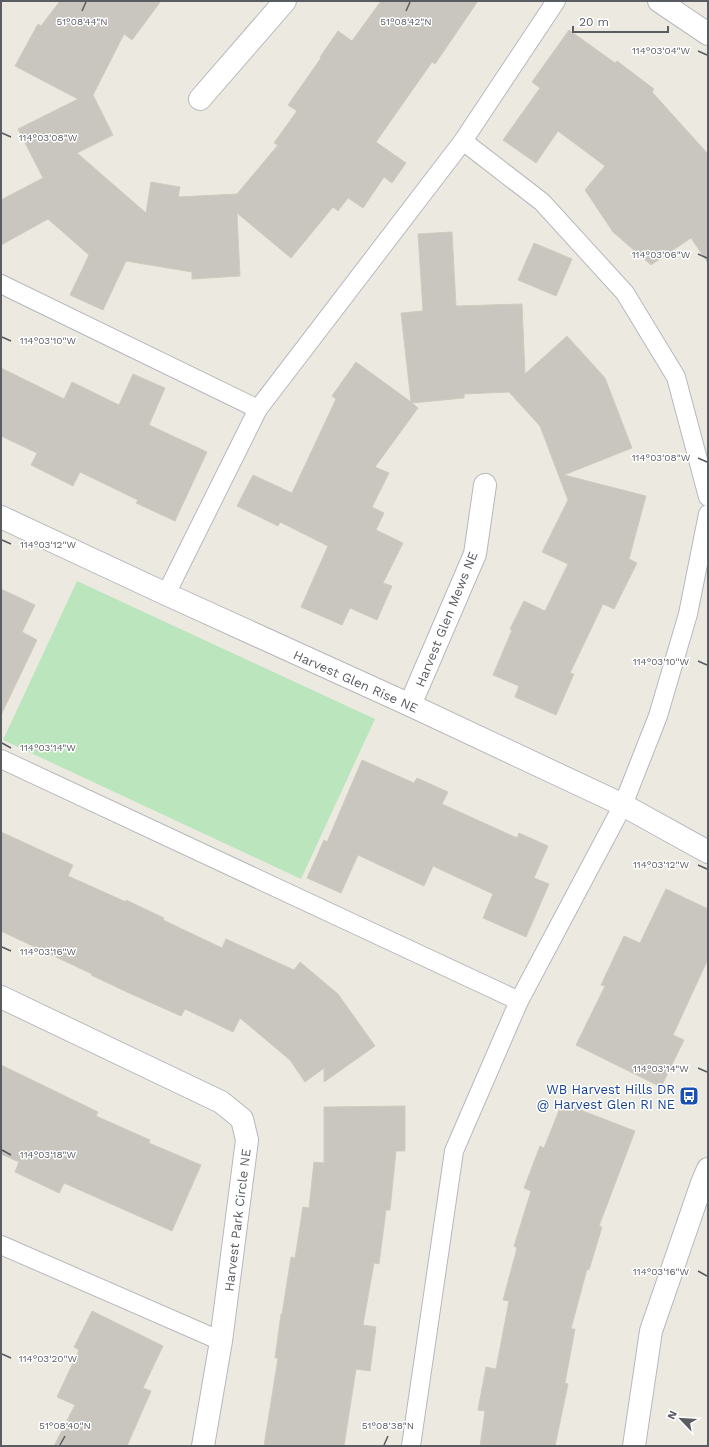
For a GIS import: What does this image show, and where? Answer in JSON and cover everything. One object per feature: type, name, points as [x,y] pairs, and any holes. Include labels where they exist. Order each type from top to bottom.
[{"type":"street","points":[[200,99],[285,1]]},
{"type":"street","points":[[658,1],[708,34]]},
{"type":"street","name":"Harvest Glen Mews NE","points":[[410,705],[475,554],[485,485]]},
{"type":"street","name":"Harvest Glen Rise NE","points":[[1,517],[410,705],[623,805],[708,852]]},
{"type":"street","name":"Harvest Park Circle NE","points":[[1,997],[221,1102],[242,1119],[247,1140],[221,1341],[203,1446]]},
{"type":"street","points":[[634,1446],[651,1331],[702,1183],[708,1170]]},
{"type":"lane","points":[[166,594],[258,409],[463,141],[556,1]]},
{"type":"lane","points":[[463,141],[542,202],[625,293],[676,377],[708,497]]},
{"type":"lane","points":[[1,284],[258,409]]},
{"type":"lane","points":[[411,1446],[454,1151],[519,1001],[623,805],[658,716],[686,622],[708,514]]},
{"type":"lane","points":[[1,759],[519,1001]]},
{"type":"lane","points":[[1,1245],[221,1341]]},
{"type":"green space","points":[[77,581],[375,719],[301,879],[3,740]]},
{"type":"building","points":[[60,1],[161,1],[132,40],[124,34],[93,95],[113,135],[77,153],[146,213],[151,182],[180,187],[178,197],[237,194],[278,145],[274,143],[297,111],[288,105],[338,31],[352,41],[381,1],[478,1],[435,64],[432,62],[376,142],[406,163],[392,183],[384,177],[363,208],[348,198],[338,211],[333,207],[291,258],[237,213],[240,276],[192,279],[192,272],[126,261],[103,310],[70,295],[89,255],[48,219],[1,245],[1,200],[43,178],[18,129],[78,99],[15,66],[38,24],[41,26]]},
{"type":"building","points":[[569,30],[615,63],[617,61],[654,89],[652,92],[708,154],[708,263],[691,238],[651,265],[613,232],[585,190],[605,166],[558,131],[536,163],[503,140],[540,88],[532,82]]},
{"type":"building","points":[[452,232],[456,306],[522,304],[525,374],[567,336],[605,378],[632,448],[564,475],[646,496],[629,559],[637,563],[614,609],[603,604],[570,673],[574,674],[556,715],[515,697],[519,686],[493,675],[512,630],[510,629],[524,601],[545,611],[568,564],[542,552],[568,500],[540,426],[509,392],[464,394],[464,398],[412,403],[418,408],[375,467],[389,473],[372,507],[384,513],[376,530],[403,543],[383,583],[392,586],[377,620],[350,608],[342,625],[301,607],[328,546],[280,522],[278,526],[237,506],[253,475],[292,493],[336,399],[332,396],[356,362],[411,402],[401,313],[423,311],[418,234]]},
{"type":"building","points":[[534,243],[572,259],[556,296],[518,280]]},
{"type":"building","points":[[1,368],[64,399],[72,382],[119,405],[133,374],[165,388],[149,425],[207,452],[175,521],[136,503],[138,500],[80,472],[73,486],[31,465],[37,453],[1,436]]},
{"type":"building","points":[[1,589],[35,605],[22,632],[37,640],[1,715]]},
{"type":"building","points":[[362,760],[414,783],[417,778],[448,792],[442,804],[517,838],[519,833],[548,846],[534,878],[549,884],[526,937],[483,918],[493,894],[433,866],[424,886],[358,855],[341,893],[307,878],[324,840],[327,842]]},
{"type":"building","points":[[1,832],[73,865],[68,876],[126,902],[126,900],[164,918],[163,920],[222,948],[226,939],[294,970],[300,962],[338,994],[375,1046],[324,1082],[324,1068],[305,1082],[290,1060],[240,1018],[233,1032],[185,1009],[181,1016],[129,993],[1,931]]},
{"type":"building","points":[[666,889],[708,909],[708,959],[673,1035],[684,1040],[661,1087],[576,1045],[605,986],[601,985],[624,936],[640,943]]},
{"type":"building","points":[[1,1065],[98,1112],[96,1116],[150,1140],[149,1143],[201,1165],[172,1231],[64,1183],[59,1193],[15,1172],[19,1162],[1,1154]]},
{"type":"building","points":[[562,1103],[635,1131],[599,1226],[602,1227],[589,1270],[587,1269],[571,1329],[575,1329],[565,1383],[568,1384],[555,1446],[480,1446],[485,1411],[478,1410],[486,1367],[496,1369],[509,1301],[503,1300],[517,1248],[514,1246],[531,1191],[524,1188],[540,1146],[544,1148]]},
{"type":"building","points":[[405,1106],[405,1151],[396,1151],[390,1210],[386,1210],[379,1264],[374,1263],[363,1325],[376,1327],[370,1371],[356,1369],[344,1446],[264,1446],[278,1358],[275,1358],[281,1314],[291,1257],[295,1258],[303,1207],[309,1208],[314,1162],[324,1163],[324,1107]]},
{"type":"building","points":[[92,1311],[163,1346],[143,1388],[151,1391],[127,1446],[54,1446],[75,1405],[57,1397],[79,1350],[74,1347]]},
{"type":"place","name":"WB Harvest Hills DR @ Harvest Glen RI NE","points":[[689,1096]]}]
